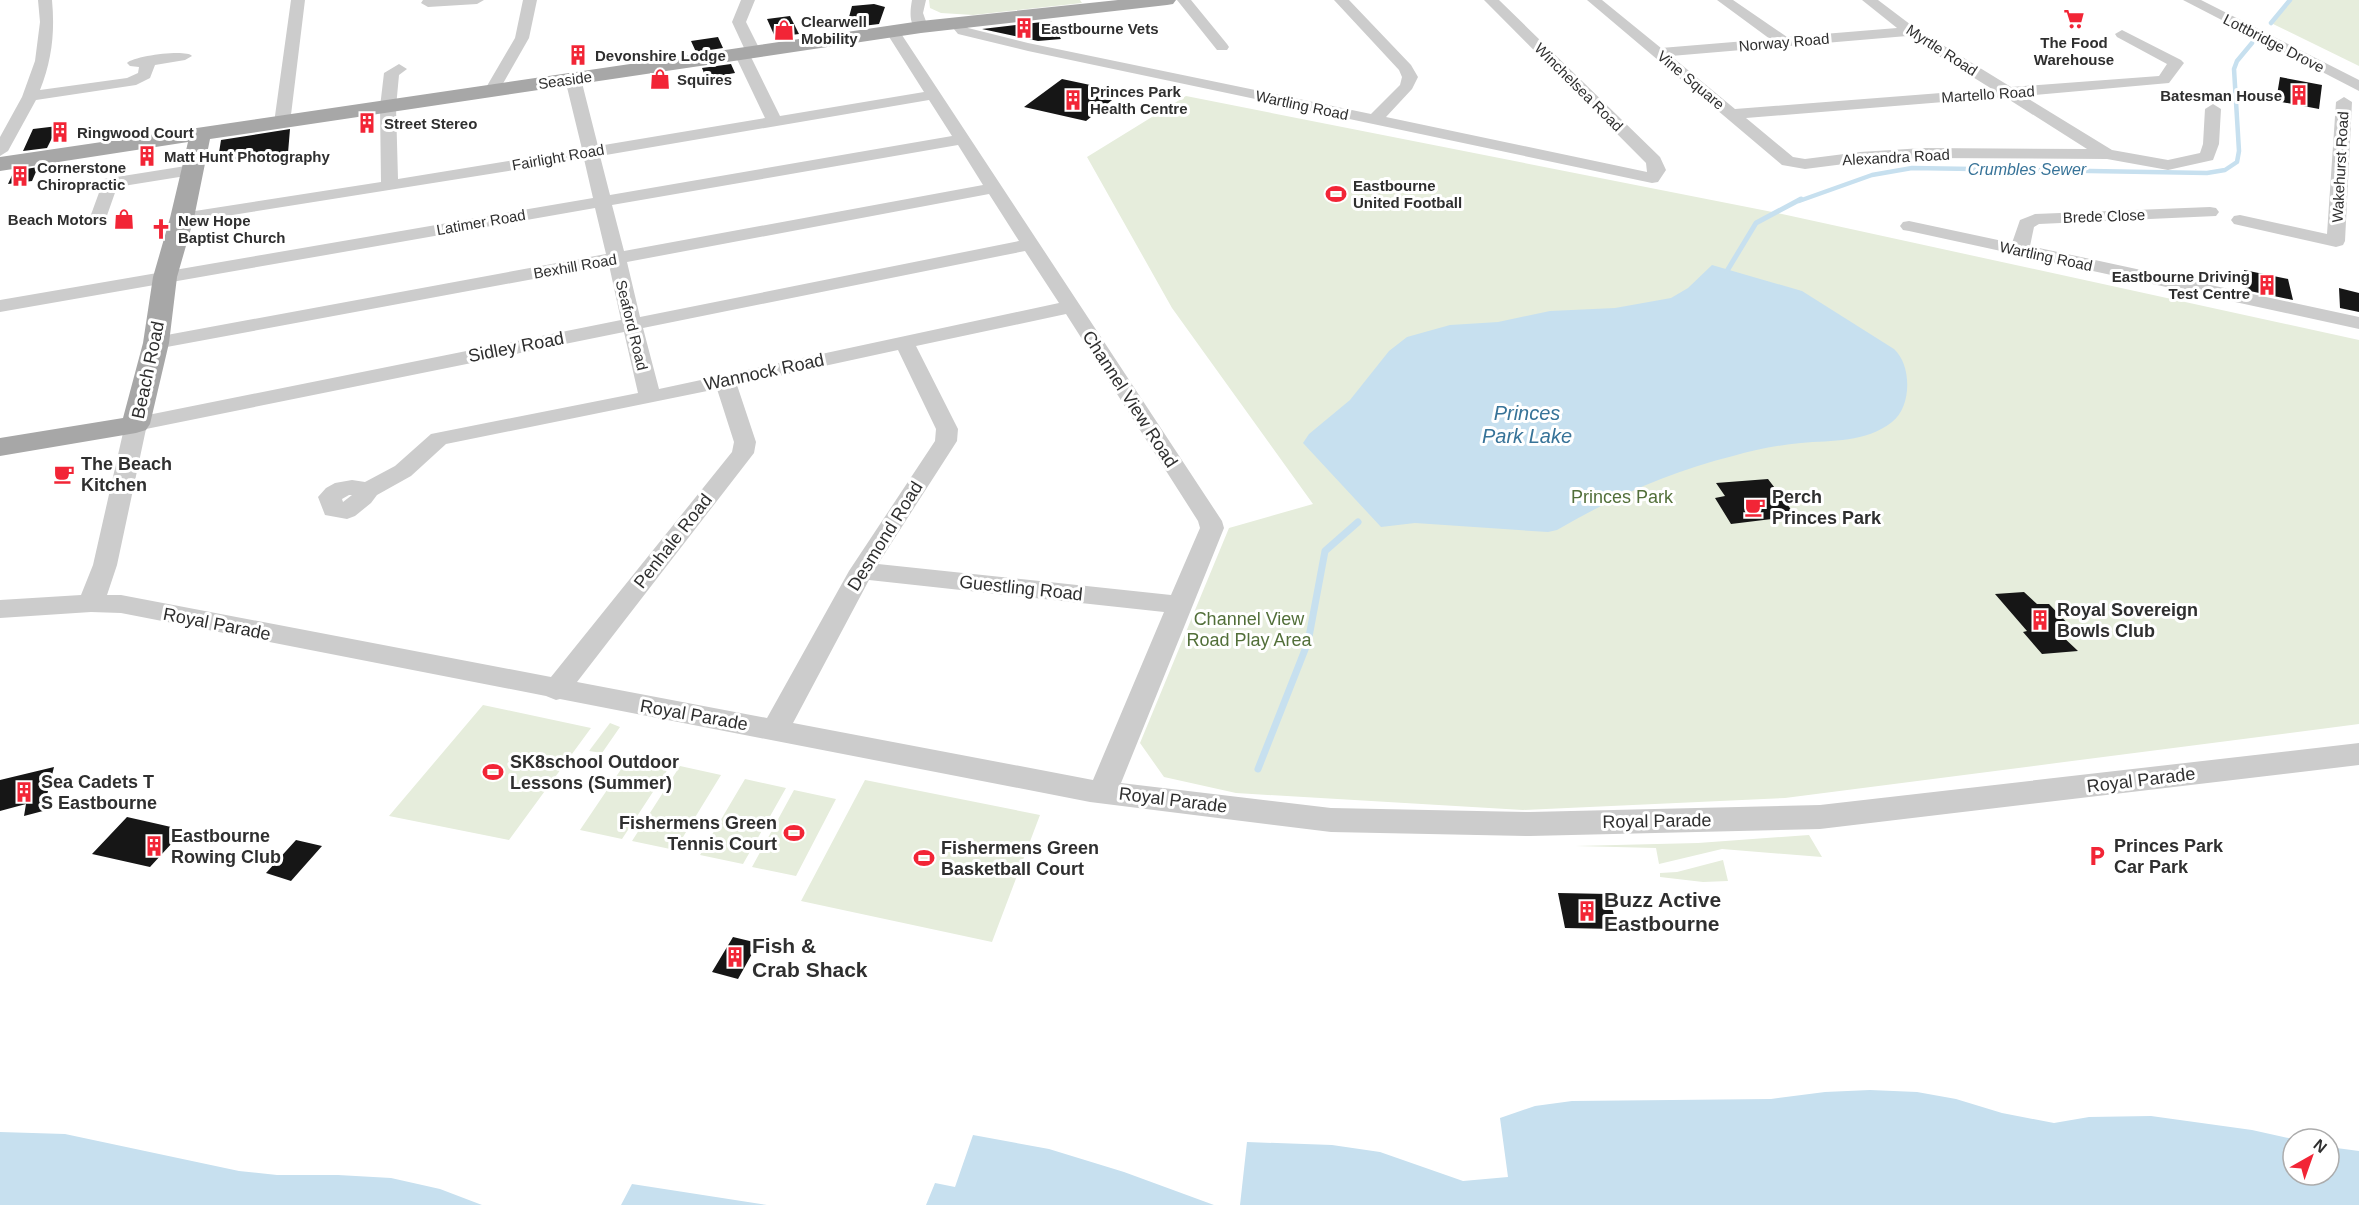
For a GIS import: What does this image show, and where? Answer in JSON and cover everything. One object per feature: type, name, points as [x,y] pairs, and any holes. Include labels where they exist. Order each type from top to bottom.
[{"type":"main road","name":"Seaside","points":[[0,164],[921,27],[1167,0]]},
{"type":"main road","name":"Beach Road","points":[[136,424],[156,343],[165,277],[182,218],[200,135]]},
{"type":"main road","name":"Sidley Road","points":[[0,447],[136,424]]},
{"type":"street","points":[[0,151],[32,96],[44,56],[47,36],[45,0]]},
{"type":"street","points":[[282,123],[298,0]]},
{"type":"street","points":[[428,3],[477,0]]},
{"type":"street","points":[[492,91],[522,38],[530,0]]},
{"type":"street","points":[[748,0],[739,22],[747,52],[774,121]]},
{"type":"street","points":[[919,0],[916,13],[921,27]]},
{"type":"street","points":[[1184,0],[1222,47]]},
{"type":"street","points":[[1341,0],[1406,68],[1410,77],[1407,86],[1375,120]]},
{"type":"street","name":"Winchelsea Road","points":[[1491,0],[1654,161],[1657,170],[1652,178]]},
{"type":"street","name":"Vine Square","points":[[1594,0],[1788,161]]},
{"type":"street","points":[[1724,0],[1783,41]]},
{"type":"street","name":"Myrtle Road","points":[[1869,0],[1910,31],[2107,154]]},
{"type":"street","name":"Lottbridge Drove","points":[[2190,0],[2359,86]]},
{"type":"street","name":"Wartling Road","points":[[956,23],[963,31],[980,36],[1652,178]]},
{"type":"street","name":"Norway Road","points":[[1659,53],[1910,31]]},
{"type":"street","name":"Channel View Road","points":[[893,32],[1210,521],[1212,528],[1103,791]]},
{"type":"street","name":"Martello Road","points":[[1732,114],[2164,80],[2176,63],[2122,34]]},
{"type":"street","points":[[32,96],[131,82],[145,75],[141,62],[185,56]]},
{"type":"street","points":[[390,186],[388,107],[392,73],[399,69]]},
{"type":"street","name":"Seaford Road","points":[[573,79],[650,397]]},
{"type":"street","name":"Fairlight Road","points":[[182,218],[390,186],[933,95]]},
{"type":"street","name":"Wakehurst Road","points":[[2240,220],[2336,241],[2344,102]]},
{"type":"street","name":"Alexandra Road","points":[[1788,161],[1805,164],[1869,156],[1923,153],[2107,154],[2168,165],[2207,156],[2211,144],[2214,109]]},
{"type":"street","name":"Latimer Road","points":[[0,306],[962,139]]},
{"type":"street","points":[[2341,161],[2359,167]]},
{"type":"street","points":[[98,220],[110,183],[192,170]]},
{"type":"street","name":"Bexhill Road","points":[[156,343],[994,188]]},
{"type":"street","name":"Brede Close","points":[[2020,250],[2026,224],[2035,219],[2210,212]]},
{"type":"street","name":"Wartling Road","points":[[1909,226],[2359,323]]},
{"type":"street","name":"Sidley Road","points":[[136,424],[1031,244]]},
{"type":"street","name":"Wannock Road","points":[[368,490],[402,471],[439,439],[650,397],[1070,307]]},
{"type":"street","name":"Desmond Road","points":[[775,730],[861,571],[946,441],[948,429],[904,342]]},
{"type":"street","name":"Penhale Road","points":[[556,690],[742,453],[745,442],[725,380]]},
{"type":"street","name":"Beach Road","points":[[91,603],[105,565],[136,424]]},
{"type":"street","name":"Guestling Road","points":[[861,571],[1181,605]]},
{"type":"street","name":"Royal Parade","points":[[0,609],[91,603],[121,604],[556,690],[1090,791],[1331,820],[1530,825],[1820,817],[2359,754]]},
{"type":"green space","points":[[929,0],[1080,0],[1082,3],[973,15],[941,13],[930,8]]},
{"type":"green space","points":[[2290,0],[2359,0],[2359,66],[2271,23]]},
{"type":"green space","name":"Princes Park","points":[[1186,96],[1782,214],[2359,340],[2359,724],[1785,798],[1523,810],[1236,793],[1164,777],[1140,743],[1229,528],[1313,504],[1172,308],[1087,157]]},
{"type":"green space","name":"SK8school Outdoor Lessons (Summer)","points":[[483,705],[591,728],[509,840],[389,816]]},
{"type":"green space","points":[[610,723],[620,727],[602,753],[589,751]]},
{"type":"green space","name":"Fishermens Green Tennis Court","points":[[630,756],[670,766],[622,839],[580,830]]},
{"type":"green space","name":"Fishermens Green Tennis Court","points":[[680,766],[721,775],[675,850],[632,841]]},
{"type":"green space","name":"Fishermens Green Tennis Court","points":[[745,779],[786,788],[743,864],[700,855]]},
{"type":"green space","name":"Fishermens Green Basketball Court","points":[[865,780],[1040,815],[992,942],[801,901]]},
{"type":"green space","name":"Fishermens Green Tennis Court","points":[[794,790],[836,799],[796,876],[752,867]]},
{"type":"green space","points":[[1809,835],[1822,857],[1722,849],[1659,864],[1656,848],[1575,846],[1698,843]]},
{"type":"green space","points":[[1723,860],[1728,881],[1703,882],[1660,877],[1660,873],[1677,872]]},
{"type":"water","name":"Princes Park Lake","points":[[1712,265],[1802,291],[1894,349],[1900,356],[1907,375],[1906,397],[1899,415],[1882,429],[1860,437],[1767,448],[1687,469],[1642,487],[1557,530],[1548,532],[1415,523],[1381,527],[1303,443],[1309,434],[1350,400],[1389,351],[1407,337],[1450,325],[1498,322],[1550,311],[1615,308],[1671,298],[1688,288]]},
{"type":"water","points":[[1870,1090],[1917,1092],[2054,1123],[2089,1117],[2151,1116],[2252,1130],[2281,1136],[2281,1187],[2341,1187],[2341,1149],[2359,1151],[2359,1205],[1240,1205],[1247,1142],[1332,1145],[1380,1152],[1463,1181],[1508,1177],[1500,1118],[1535,1106],[1572,1101],[1771,1099],[1825,1092]]},
{"type":"water","points":[[0,1132],[65,1134],[239,1171],[277,1175],[391,1178],[440,1189],[482,1205],[0,1205]]},
{"type":"water","points":[[973,1135],[1049,1149],[1124,1172],[1214,1205],[926,1205],[935,1183],[955,1187]]},
{"type":"water","points":[[632,1184],[767,1205],[621,1205]]},
{"type":"building","points":[[874,4],[885,7],[879,24],[846,28],[852,6]]},
{"type":"building","name":"Clearwell Mobility","points":[[790,16],[799,34],[775,37],[767,19]]},
{"type":"building","name":"Eastbourne Vets","points":[[1051,21],[1061,39],[1038,41],[982,29]]},
{"type":"building","points":[[718,37],[723,48],[696,52],[691,41]]},
{"type":"building","points":[[731,64],[735,73],[706,78],[702,68]]},
{"type":"building","name":"Batesman House","points":[[2280,77],[2322,85],[2319,109],[2276,101]]},
{"type":"building","name":"Princes Park Health Centre","points":[[1062,79],[1122,92],[1086,121],[1024,107]]},
{"type":"building","points":[[58,126],[47,148],[23,151],[33,129]]},
{"type":"building","points":[[290,129],[288,153],[231,162],[232,156],[218,159],[221,140]]},
{"type":"building","name":"Cornerstone Chiropractic","points":[[38,167],[32,181],[8,184],[14,171]]},
{"type":"building","name":"Eastbourne Driving Test Centre","points":[[2244,270],[2288,279],[2293,300],[2245,290]]},
{"type":"building","points":[[2339,288],[2359,293],[2359,312],[2340,308]]},
{"type":"building","name":"Perch Princes Park","points":[[1768,479],[1796,516],[1731,524],[1715,498],[1725,496],[1716,483]]},
{"type":"building","name":"Royal Sovereign Bowls Club","points":[[2024,592],[2037,604],[2049,604],[2075,631],[2060,634],[2078,651],[2042,654],[2023,632],[2027,631],[1995,594]]},
{"type":"building","name":"Sea Cadets T S Eastbourne","points":[[54,767],[43,811],[24,816],[26,804],[0,811],[0,780]]},
{"type":"building","points":[[127,817],[184,830],[150,867],[92,854]]},
{"type":"building","points":[[296,840],[322,846],[291,881],[266,873]]},
{"type":"building","name":"Buzz Active Eastbourne","points":[[1558,893],[1609,894],[1617,929],[1565,928]]},
{"type":"building","name":"Fish & Crab Shack","points":[[733,937],[758,943],[738,979],[712,972]]},
{"type":"waterway","name":"Crumbles Sewer","points":[[2271,23],[2290,0]]},
{"type":"waterway","name":"Crumbles Sewer","points":[[1799,201],[1872,175],[1912,168],[2207,173],[2225,170],[2237,162],[2239,151],[2234,69],[2237,61],[2252,43]]},
{"type":"waterway","name":"Crumbles Sewer","points":[[1727,271],[1756,223],[1801,199]]},
{"type":"waterway","points":[[1258,769],[1308,642],[1325,551],[1358,522]]},
{"type":"place","name":"The Food Warehouse","points":[[2074,19]]},
{"type":"place","name":"Eastbourne Vets","points":[[1024,28]]},
{"type":"place","name":"Clearwell Mobility","points":[[784,30]]},
{"type":"place","name":"Devonshire Lodge","points":[[578,55]]},
{"type":"place","name":"Squires","points":[[660,79]]},
{"type":"place","name":"Batesman House","points":[[2299,95]]},
{"type":"place","name":"Princes Park Health Centre","points":[[1073,100]]},
{"type":"place","name":"Street Stereo","points":[[367,123]]},
{"type":"place","name":"Ringwood Court","points":[[60,132]]},
{"type":"place","name":"Matt Hunt Photography","points":[[147,156]]},
{"type":"place","name":"Cornerstone Chiropractic","points":[[20,176]]},
{"type":"place","name":"Eastbourne United Football","points":[[1336,194]]},
{"type":"place","name":"Beach Motors","points":[[124,219]]},
{"type":"place","name":"New Hope Baptist Church","points":[[161,229]]},
{"type":"place","name":"Eastbourne Driving Test Centre","points":[[2267,285]]},
{"type":"place","name":"The Beach Kitchen","points":[[64,474]]},
{"type":"place","name":"Perch Princes Park","points":[[1755,507]]},
{"type":"place","name":"Royal Sovereign Bowls Club","points":[[2040,620]]},
{"type":"place","name":"SK8school Outdoor Lessons (Summer)","points":[[493,772]]},
{"type":"place","name":"Sea Cadets T S Eastbourne","points":[[24,792]]},
{"type":"place","name":"Fishermens Green Tennis Court","points":[[794,833]]},
{"type":"place","name":"Eastbourne Rowing Club","points":[[154,846]]},
{"type":"place","name":"Princes Park Car Park","points":[[2097,856]]},
{"type":"place","name":"Fishermens Green Basketball Court","points":[[924,858]]},
{"type":"place","name":"Buzz Active Eastbourne","points":[[1587,911]]},
{"type":"place","name":"Fish & Crab Shack","points":[[735,957]]},
{"type":"park label","name":"Channel View Road Play Area","points":[[1249,629]]}]
